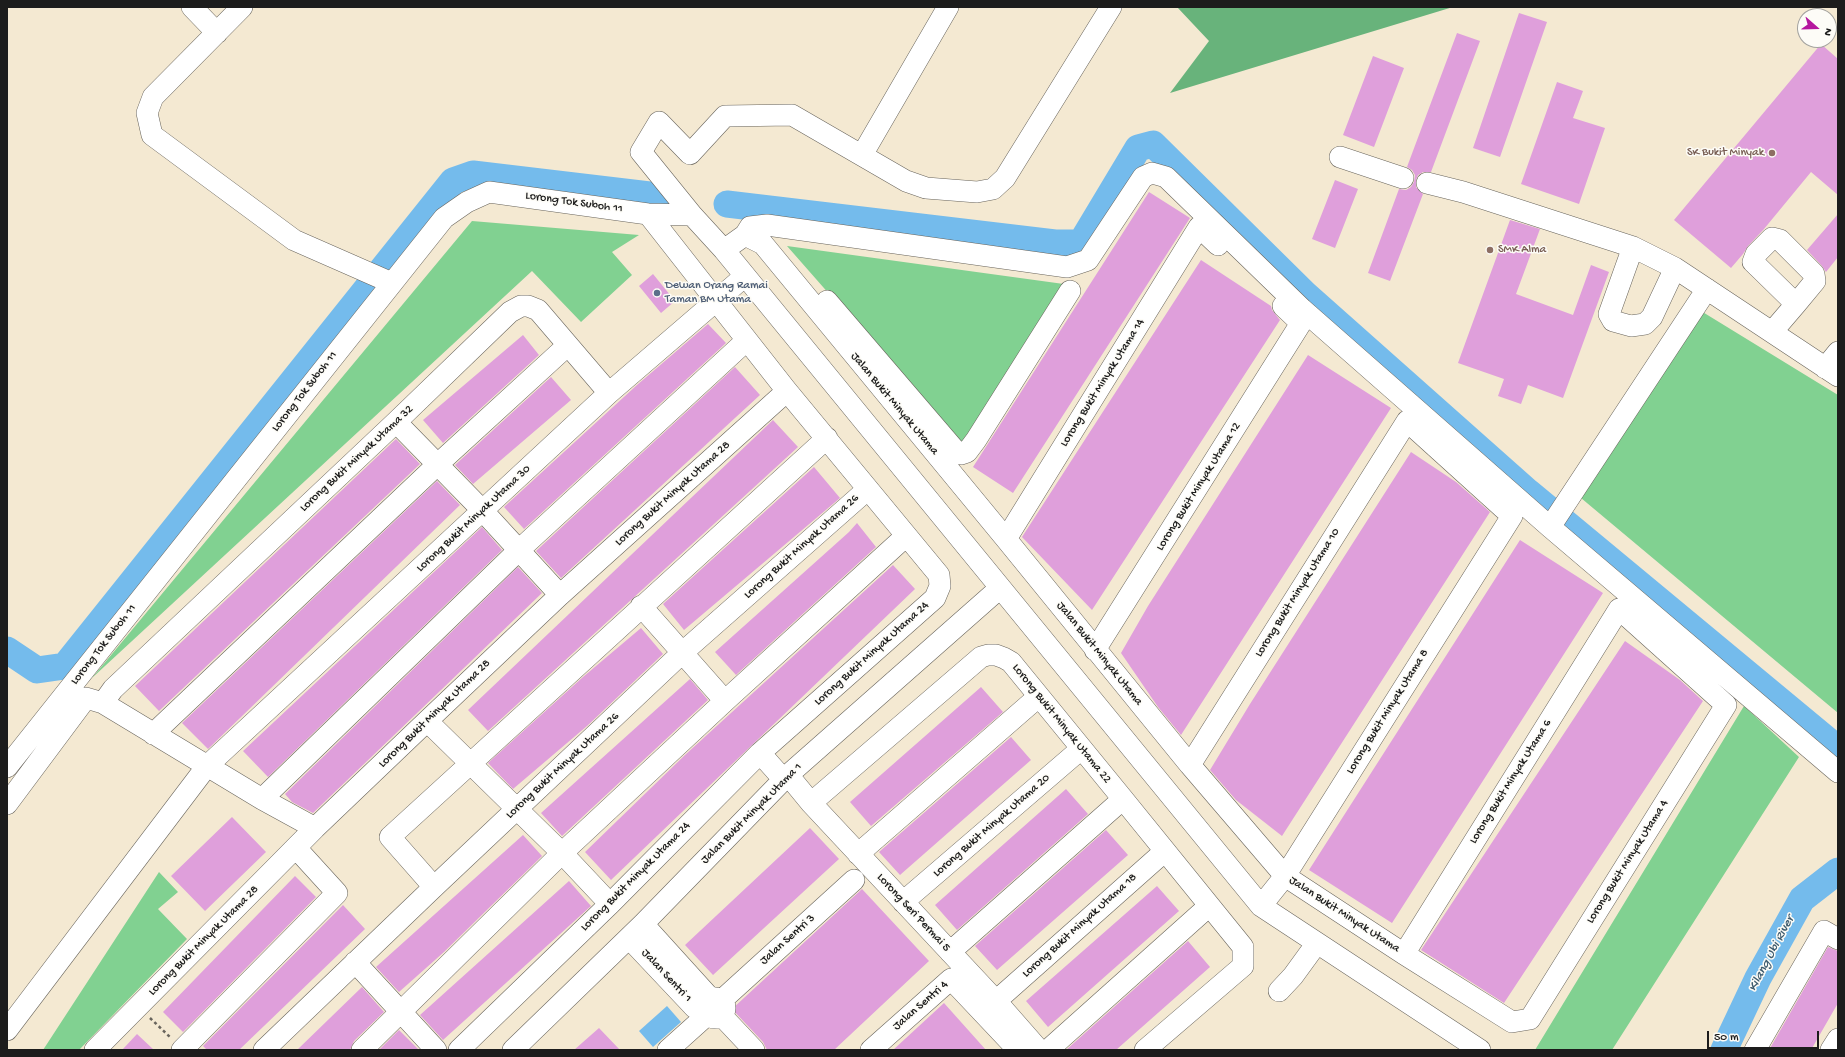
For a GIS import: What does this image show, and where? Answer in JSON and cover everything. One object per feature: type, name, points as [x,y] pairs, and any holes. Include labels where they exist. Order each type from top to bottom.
[{"type":"street","points":[[192,7],[217,33]]},
{"type":"street","points":[[242,7],[153,98],[147,113],[152,135],[294,240],[381,278]]},
{"type":"street","points":[[862,155],[948,7]]},
{"type":"street","points":[[1111,7],[1005,178],[993,189],[977,192],[926,188],[906,181],[792,115],[725,116],[690,154],[659,122],[641,152],[692,216],[724,250],[1261,906],[1480,1050]]},
{"type":"street","points":[[1340,157],[1403,178]]},
{"type":"street","points":[[754,240],[750,227],[767,225],[1067,267],[1088,260],[1144,177],[1152,173],[1166,177],[1302,309],[1838,772]]},
{"type":"street","points":[[1427,183],[1463,192],[1633,247],[1675,268],[1832,372],[1838,352]]},
{"type":"street","name":"Lorong Tok Suboh 11","points":[[7,767],[381,278],[444,218],[467,202],[489,192],[648,214],[692,216]]},
{"type":"street","name":"Lorong Bukit Minyak Utama 24","points":[[458,1050],[610,904],[765,749],[935,598],[940,586],[939,575],[787,391],[648,214]]},
{"type":"street","name":"Lorong Bukit Minyak Utama 12","points":[[1095,650],[1302,323],[1199,227]]},
{"type":"street","name":"Lorong Bukit Minyak Utama 14","points":[[1006,538],[1199,227]]},
{"type":"street","points":[[724,250],[754,240],[786,254],[954,449],[961,454],[967,452],[976,440],[1070,291]]},
{"type":"street","name":"Jalan Bukit Minyak Utama","points":[[754,240],[1006,538],[1095,650],[1190,765],[1285,876],[1404,954],[1512,1022],[1530,1019]]},
{"type":"street","points":[[1633,247],[1609,314],[1613,321],[1631,326],[1645,324],[1652,317],[1675,268]]},
{"type":"street","name":"Lorong Bukit Minyak Utama 30","points":[[7,1030],[207,766],[609,393],[744,276]]},
{"type":"street","points":[[1552,524],[1707,289]]},
{"type":"street","points":[[1772,332],[1796,304]]},
{"type":"street","name":"Lorong Bukit Minyak Utama 32","points":[[103,704],[119,683],[396,422],[510,312],[521,306],[528,306],[538,310],[609,393]]},
{"type":"street","points":[[262,799],[519,550],[747,340]]},
{"type":"street","points":[[153,734],[438,464],[568,345]]},
{"type":"street","name":"Lorong Bukit Minyak Utama 28","points":[[95,1050],[315,828],[427,721],[560,595],[787,391]]},
{"type":"street","name":"Lorong Bukit Minyak Utama 8","points":[[1261,906],[1285,876],[1512,516],[1406,421]]},
{"type":"street","name":"Lorong Bukit Minyak Utama 10","points":[[1190,765],[1406,421]]},
{"type":"street","points":[[396,422],[482,510],[560,595]]},
{"type":"street","points":[[434,887],[390,837],[826,438]]},
{"type":"street","name":"Lorong Bukit Minyak Utama 26","points":[[264,1050],[682,653],[868,489]]},
{"type":"street","points":[[362,1050],[562,853],[725,701],[906,536]]},
{"type":"street","name":"Jalan Bukit Minyak Utama 1","points":[[513,1050],[636,931],[788,775],[1000,588]]},
{"type":"street","points":[[641,606],[725,701]]},
{"type":"street","name":"Lorong Bukit Minyak Utama 4","points":[[1530,1019],[1726,705],[1619,609]]},
{"type":"street","name":"Lorong Bukit Minyak Utama 6","points":[[1404,954],[1619,609]]},
{"type":"street","name":"Lorong Bukit Minyak Utama 22","points":[[811,803],[981,657],[996,655],[1010,662],[1209,906],[1243,956],[1145,1050]]},
{"type":"street","points":[[858,854],[1038,697]]},
{"type":"street","points":[[7,804],[86,698],[103,704],[262,799],[315,828]]},
{"type":"street","points":[[427,721],[518,809],[610,904]]},
{"type":"street","name":"Lorong Seri Permai 5","points":[[765,749],[811,803],[996,1001],[1039,1050]]},
{"type":"street","name":"Lorong Bukit Minyak Utama 20","points":[[903,902],[1081,749]]},
{"type":"street","points":[[950,952],[1123,799]]},
{"type":"street","points":[[182,1050],[337,893],[296,848]]},
{"type":"street","name":"Lorong Bukit Minyak Utama 18","points":[[996,1001],[1164,851]]},
{"type":"street","name":"Jalan Sentri 3","points":[[668,1050],[854,880]]},
{"type":"street","points":[[1048,1050],[1209,906]]},
{"type":"street","name":"Jalan Sentri 1","points":[[636,931],[754,1050]]},
{"type":"street","points":[[1755,1050],[1824,932],[1838,939]]},
{"type":"street","points":[[1279,991],[1293,976],[1317,943]]},
{"type":"street","points":[[356,962],[436,1050]]},
{"type":"street","name":"Jalan Sentri 4","points":[[871,1050],[951,979],[1018,1050]]},
{"type":"street","points":[[1832,1050],[1838,1039]]},
{"type":"path","points":[[139,1006],[182,1050]]},
{"type":"green space","points":[[1177,7],[1453,7],[1170,93],[1209,41]]},
{"type":"green space","points":[[472,221],[639,235],[612,252],[632,275],[581,322],[532,271],[92,678]]},
{"type":"green space","points":[[787,246],[1071,285],[961,444]]},
{"type":"green space","points":[[1701,311],[1838,395],[1838,713],[1581,498]]},
{"type":"green space","points":[[1744,706],[1799,757],[1612,1050],[1535,1050]]},
{"type":"green space","points":[[159,872],[178,892],[158,909],[187,939],[79,1050],[43,1050]]},
{"type":"water","points":[[667,1006],[681,1022],[653,1047],[639,1031]]},
{"type":"building","points":[[1519,13],[1547,22],[1500,157],[1473,148]]},
{"type":"building","points":[[1457,33],[1480,41],[1431,172],[1423,172],[1418,175],[1416,180],[1416,187],[1423,194],[1390,281],[1368,273],[1399,189],[1406,190],[1411,187],[1414,182],[1415,175],[1412,170],[1407,167]]},
{"type":"building","points":[[1818,48],[1826,48],[1838,59],[1838,195],[1811,172],[1731,268],[1674,220]]},
{"type":"building","points":[[1373,56],[1404,68],[1374,147],[1343,135]]},
{"type":"building","points":[[1557,82],[1583,91],[1573,118],[1605,128],[1579,204],[1521,184]]},
{"type":"building","points":[[1335,180],[1358,189],[1335,248],[1312,239]]},
{"type":"building","points":[[1149,192],[1190,218],[1013,493],[973,467]]},
{"type":"building","points":[[1838,214],[1838,257],[1826,272],[1807,250]]},
{"type":"building","points":[[1510,220],[1540,229],[1516,294],[1573,315],[1591,265],[1609,272],[1563,398],[1528,385],[1521,404],[1498,396],[1504,379],[1458,363]]},
{"type":"building","points":[[1201,260],[1271,306],[1272,310],[1280,320],[1092,610],[1022,537]]},
{"type":"building","name":"Dewan Orang Ramai Taman BM Utama","points":[[653,274],[675,301],[661,313],[639,286]]},
{"type":"building","points":[[708,324],[726,343],[524,529],[504,507],[637,385]]},
{"type":"building","points":[[523,335],[539,355],[443,443],[423,420]]},
{"type":"building","points":[[1308,355],[1391,408],[1181,735],[1158,707],[1121,653],[1148,606]]},
{"type":"building","points":[[735,367],[760,395],[561,578],[536,551]]},
{"type":"building","points":[[551,377],[571,400],[473,484],[455,465]]},
{"type":"building","points":[[773,420],[798,447],[488,731],[468,710]]},
{"type":"building","points":[[396,439],[420,464],[159,711],[135,686]]},
{"type":"building","points":[[1411,452],[1456,482],[1490,512],[1282,836],[1236,800],[1210,770],[1250,704]]},
{"type":"building","points":[[814,467],[840,498],[684,630],[663,604]]},
{"type":"building","points":[[437,481],[460,505],[208,749],[182,723]]},
{"type":"building","points":[[857,523],[876,547],[736,675],[715,652],[849,532]]},
{"type":"building","points":[[482,527],[502,550],[268,777],[243,751]]},
{"type":"building","points":[[1520,540],[1603,593],[1392,923],[1309,870]]},
{"type":"building","points":[[893,565],[915,589],[611,880],[585,852],[685,755]]},
{"type":"building","points":[[518,567],[542,593],[313,813],[292,802],[285,794]]},
{"type":"building","points":[[641,628],[663,654],[587,726],[513,789],[488,763],[583,677]]},
{"type":"building","points":[[1625,641],[1680,680],[1703,701],[1504,1003],[1421,950]]},
{"type":"building","points":[[690,679],[708,700],[562,836],[541,813]]},
{"type":"building","points":[[981,687],[1003,712],[871,826],[850,802]]},
{"type":"building","points":[[1011,737],[1031,760],[900,875],[879,852]]},
{"type":"building","points":[[1066,789],[1088,814],[957,930],[935,905]]},
{"type":"building","points":[[232,817],[266,852],[205,911],[171,876]]},
{"type":"building","points":[[810,828],[839,859],[713,975],[685,945]]},
{"type":"building","points":[[1106,830],[1128,855],[997,970],[975,946]]},
{"type":"building","points":[[523,835],[542,856],[444,952],[399,992],[376,967]]},
{"type":"building","points":[[295,876],[316,897],[183,1032],[163,1012]]},
{"type":"building","points":[[569,881],[591,906],[443,1040],[420,1015]]},
{"type":"building","points":[[1157,886],[1179,911],[1048,1027],[1026,1001]]},
{"type":"building","points":[[862,889],[929,961],[834,1050],[767,1050],[763,1042],[732,1009]]},
{"type":"building","points":[[343,905],[365,929],[239,1050],[207,1050],[203,1046]]},
{"type":"building","points":[[1188,941],[1210,967],[1116,1050],[1066,1050]]},
{"type":"building","points":[[1828,947],[1838,951],[1838,1003],[1811,1050],[1769,1050]]},
{"type":"building","points":[[362,987],[384,1012],[354,1041],[350,1050],[297,1050]]},
{"type":"building","points":[[944,1003],[986,1050],[893,1050]]},
{"type":"building","points":[[599,1028],[620,1050],[574,1050]]},
{"type":"building","points":[[399,1030],[419,1050],[379,1050]]},
{"type":"building","points":[[137,1034],[154,1050],[122,1050]]},
{"type":"waterway","points":[[727,204],[1055,243],[1081,243],[1138,148],[1153,144],[1305,294],[1528,492],[1838,749]]},
{"type":"waterway","points":[[7,650],[37,670],[65,666],[453,181],[473,174],[658,196]]},
{"type":"waterway","name":"Kilang Ubi River","points":[[1724,1050],[1758,978],[1802,899],[1838,871]]},
{"type":"place","name":"SK Bukit Minyak","points":[[1772,153]]},
{"type":"place","name":"SMK Alma","points":[[1490,250]]},
{"type":"place","name":"Dewan Orang Ramai Taman BM Utama","points":[[657,293]]}]
